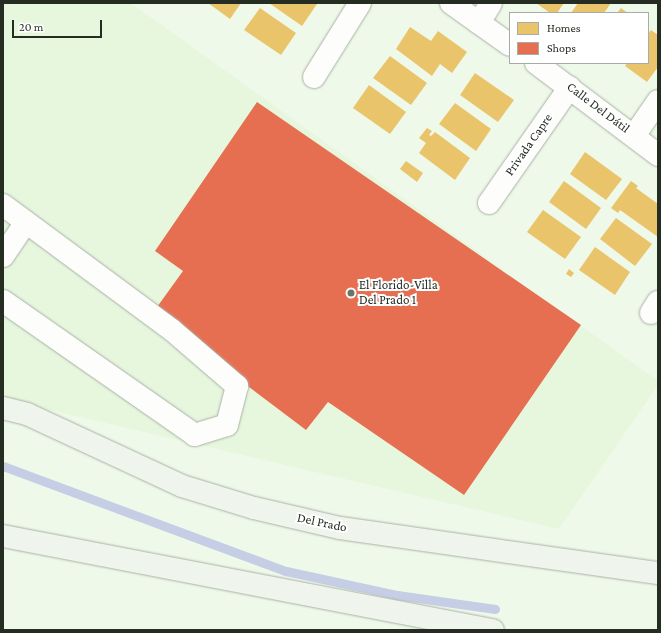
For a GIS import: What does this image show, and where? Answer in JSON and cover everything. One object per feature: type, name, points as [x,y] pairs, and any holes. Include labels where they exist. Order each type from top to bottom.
[{"type":"main road","name":"Del Prado","points":[[3,408],[27,414],[182,486],[254,508],[340,528],[658,573]]},
{"type":"main road","points":[[3,536],[493,630]]},
{"type":"street","points":[[314,77],[360,3]]},
{"type":"street","points":[[451,3],[509,44]]},
{"type":"street","points":[[479,23],[491,3]]},
{"type":"street","name":"Calle Del Dátil","points":[[537,64],[570,87],[658,155]]},
{"type":"street","name":"Privada Capre","points":[[488,203],[570,87]]},
{"type":"street","points":[[634,136],[658,101]]},
{"type":"street","points":[[3,205],[172,330],[237,386],[227,425],[195,436],[3,302]]},
{"type":"street","points":[[3,256],[26,222]]},
{"type":"shaded area","points":[[3,3],[131,3],[658,381],[658,385],[559,529],[3,399]]},
{"type":"building: Homes","points":[[208,3],[241,3],[230,19]]},
{"type":"building: Homes","points":[[269,3],[315,3],[317,4],[302,26]]},
{"type":"building: Homes","points":[[536,3],[564,3],[558,12],[549,12]]},
{"type":"building: Homes","points":[[578,3],[611,3],[605,12],[572,12]]},
{"type":"building: Homes","points":[[260,8],[296,33],[281,55],[244,30]]},
{"type":"building: Homes","points":[[621,8],[627,12],[618,12]]},
{"type":"building: Homes","points":[[410,27],[431,41],[438,31],[467,52],[452,73],[440,64],[432,76],[396,49]]},
{"type":"building: Homes","points":[[651,30],[658,35],[658,67],[647,82],[625,66],[626,64],[649,64],[649,33]]},
{"type":"building: Homes","points":[[390,56],[427,83],[411,105],[373,78]]},
{"type":"building: Homes","points":[[475,73],[514,100],[498,122],[460,95]]},
{"type":"building: Homes","points":[[369,85],[406,112],[390,134],[353,108]]},
{"type":"building: Homes","points":[[455,103],[491,129],[476,151],[439,124]]},
{"type":"building: Homes","points":[[427,128],[432,131],[429,135],[431,136],[435,132],[470,158],[455,180],[419,153],[426,143],[419,138]]},
{"type":"building: Homes","points":[[585,152],[622,179],[606,200],[570,174]]},
{"type":"building: Homes","points":[[406,161],[423,173],[417,182],[400,169]]},
{"type":"building: Homes","points":[[564,181],[601,208],[586,229],[549,202]]},
{"type":"building: Homes","points":[[631,181],[638,186],[636,188],[658,204],[658,237],[620,210],[618,213],[611,208]]},
{"type":"building: Homes","points":[[543,210],[581,237],[565,259],[527,232]]},
{"type":"building: Homes","points":[[616,218],[652,244],[635,266],[600,239]]},
{"type":"building: Homes","points":[[595,247],[630,272],[615,295],[579,270]]},
{"type":"building: Homes","points":[[569,269],[574,273],[571,277],[566,274]]},
{"type":"building: Shops","name":"El Florido-Villa Del Prado 1","points":[[257,102],[581,325],[464,495],[328,402],[306,430],[152,314],[183,271],[155,251]]},
{"type":"waterway","points":[[3,466],[286,571],[397,595],[495,609]]},
{"type":"place","name":"El Florido-Villa Del Prado 1","points":[[351,293]]}]
